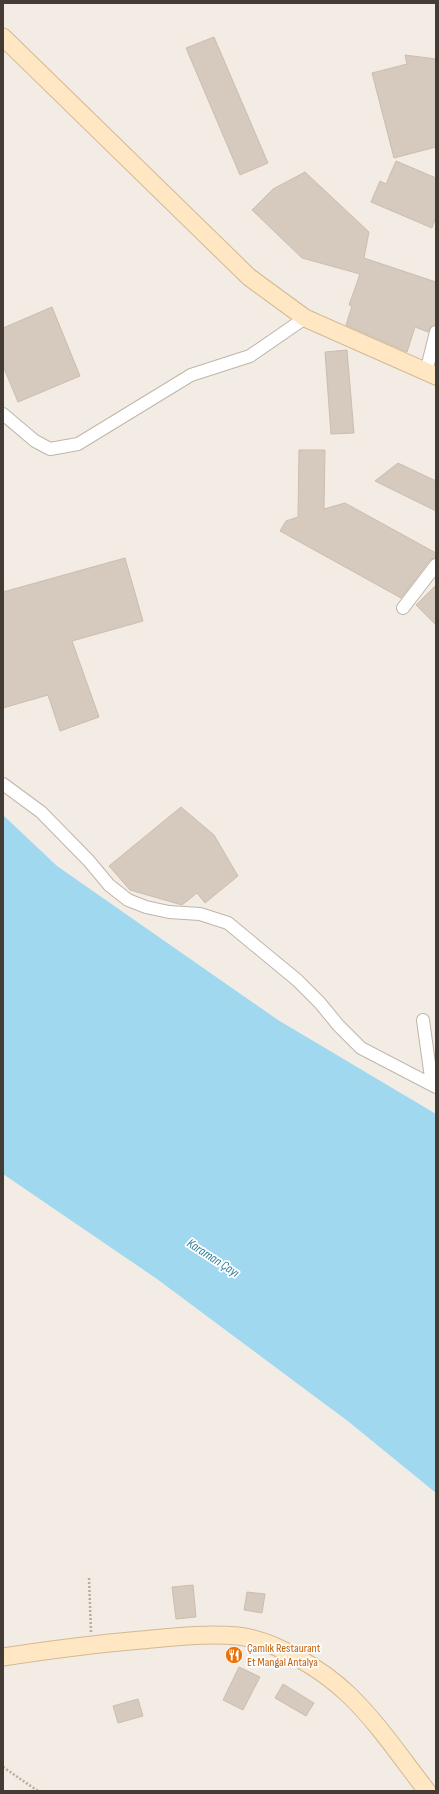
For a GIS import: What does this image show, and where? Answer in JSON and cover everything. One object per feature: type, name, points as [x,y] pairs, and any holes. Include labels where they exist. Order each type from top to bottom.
[{"type":"street","points":[[3,37],[249,277],[304,318],[431,374],[436,332]]},
{"type":"street","points":[[3,414],[35,441],[50,449],[78,444],[191,375],[250,356],[304,318]]},
{"type":"street","points":[[403,608],[436,565]]},
{"type":"street","points":[[3,784],[41,812],[89,861],[109,885],[128,900],[146,907],[169,912],[200,914],[228,923],[297,980],[361,1048],[434,1086]]},
{"type":"street","points":[[424,1020],[432,1053],[434,1086]]},
{"type":"street","points":[[3,1656],[91,1644],[183,1636],[239,1636],[278,1647],[314,1667],[349,1695],[389,1741],[427,1791]]},
{"type":"path","points":[[89,1578],[91,1644]]},
{"type":"path","points":[[3,1768],[38,1791]]},
{"type":"water","name":"Karaman Çayı","points":[[3,815],[57,866],[278,1020],[436,1114],[436,1493],[349,1422],[157,1279],[3,1174]]},
{"type":"building","points":[[214,37],[268,163],[240,175],[186,48]]},
{"type":"building","points":[[405,55],[436,59],[436,147],[394,158],[372,73],[407,64]]},
{"type":"building","points":[[396,161],[436,178],[436,217],[432,228],[371,202],[380,181],[386,184]]},
{"type":"building","points":[[305,172],[369,232],[364,258],[436,282],[436,325],[431,327],[428,332],[415,327],[407,352],[346,325],[352,306],[349,305],[360,274],[302,258],[252,210],[273,189]]},
{"type":"building","points":[[52,307],[80,376],[18,402],[3,366],[3,328]]},
{"type":"building","points":[[347,350],[354,433],[331,434],[325,352]]},
{"type":"building","points":[[299,450],[325,450],[324,509],[345,503],[436,553],[436,558],[430,560],[401,598],[280,531],[286,521],[298,517]]},
{"type":"building","points":[[398,463],[436,481],[436,511],[375,481]]},
{"type":"building","points":[[125,558],[143,621],[72,641],[99,717],[60,731],[48,695],[3,708],[3,592]]},
{"type":"building","points":[[436,585],[436,625],[416,605]]},
{"type":"building","points":[[181,807],[214,835],[238,876],[205,903],[197,893],[182,905],[130,890],[109,866]]},
{"type":"building","points":[[193,1585],[196,1617],[176,1619],[172,1587]]},
{"type":"building","points":[[247,1592],[265,1594],[262,1613],[244,1610]]},
{"type":"building","points":[[239,1667],[260,1677],[243,1710],[223,1700]]},
{"type":"building","points":[[283,1684],[314,1703],[306,1716],[275,1698]]},
{"type":"building","points":[[138,1699],[143,1716],[118,1723],[113,1706]]},
{"type":"place","name":"Çamlık Restaurant Et Mangal Antalya","points":[[234,1655]]}]
